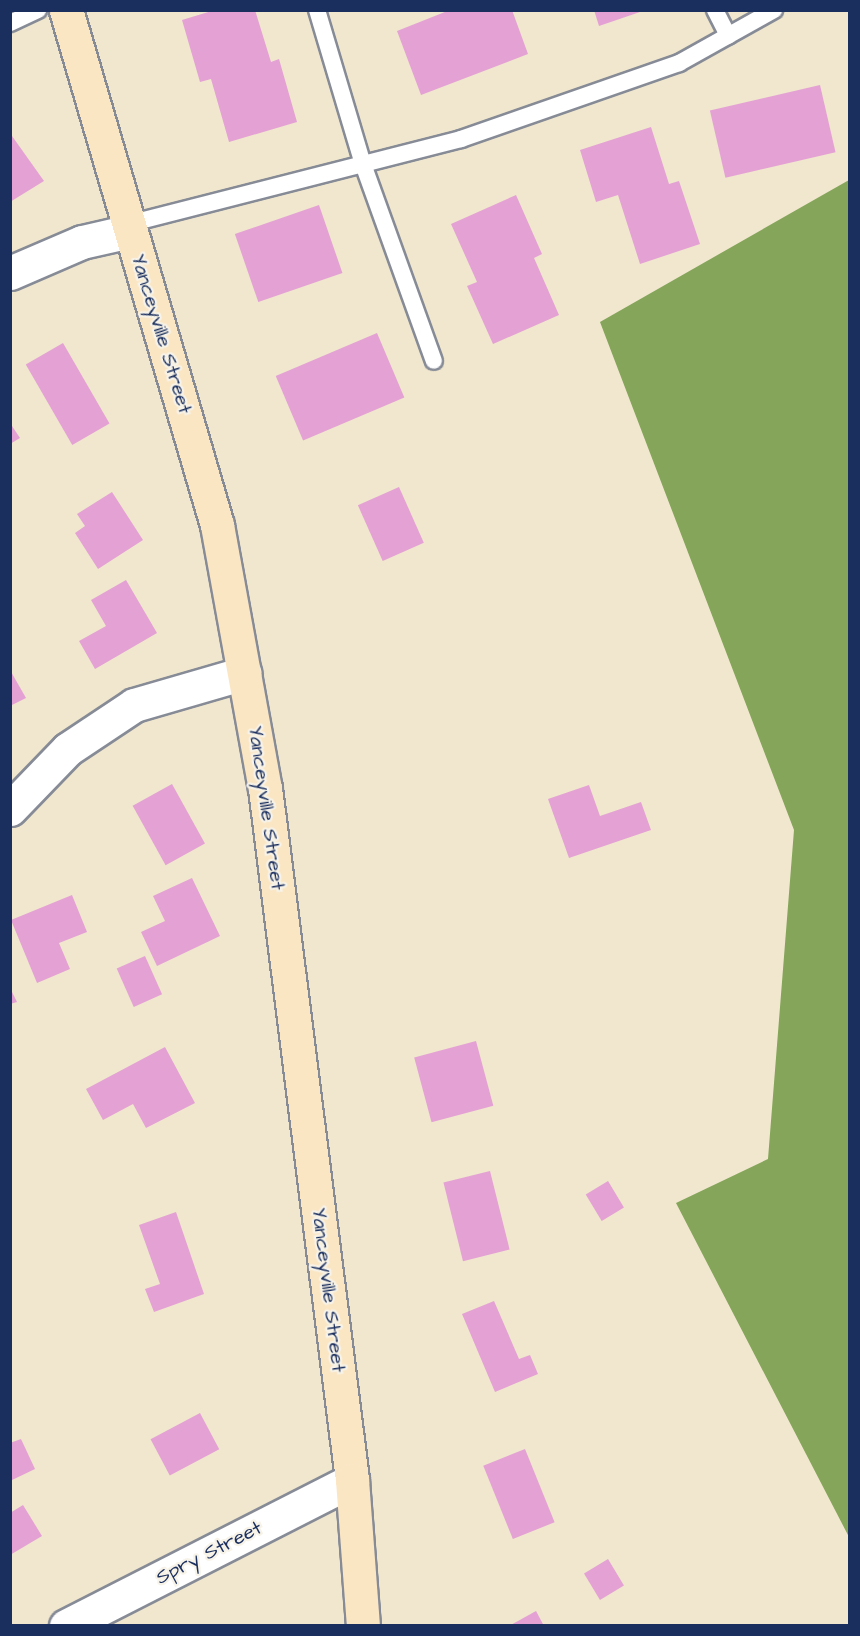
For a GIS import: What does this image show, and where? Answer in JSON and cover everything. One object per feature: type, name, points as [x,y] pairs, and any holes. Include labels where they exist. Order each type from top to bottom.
[{"type":"main road","name":"Yanceyville Street","points":[[66,10],[217,525],[267,798],[352,1480],[363,1626]]},
{"type":"street","points":[[10,273],[82,242],[129,227]]},
{"type":"street","points":[[10,808],[68,749],[134,705],[244,673]]},
{"type":"street","name":"Spry Street","points":[[66,1626],[352,1480]]},
{"type":"lane","points":[[10,23],[38,10]]},
{"type":"lane","points":[[317,10],[363,164],[434,361]]},
{"type":"lane","points":[[715,10],[728,36]]},
{"type":"lane","points":[[129,227],[460,139],[679,63],[774,10]]},
{"type":"green space","points":[[849,180],[849,1537],[676,1203],[768,1159],[794,830],[600,322]]},
{"type":"building","points":[[215,10],[255,10],[271,62],[279,59],[297,122],[229,142],[211,79],[200,82],[182,20]]},
{"type":"building","points":[[450,10],[512,10],[528,54],[421,95],[397,31]]},
{"type":"building","points":[[594,10],[643,10],[643,11],[599,26]]},
{"type":"building","points":[[820,85],[836,152],[725,178],[710,110]]},
{"type":"building","points":[[651,127],[669,184],[679,181],[700,244],[640,264],[618,195],[596,202],[580,150]]},
{"type":"building","points":[[12,136],[44,181],[10,202],[10,137]]},
{"type":"building","points":[[516,195],[542,254],[534,258],[559,315],[493,344],[467,286],[477,282],[451,224]]},
{"type":"building","points":[[319,205],[342,273],[258,302],[235,234]]},
{"type":"building","points":[[377,333],[404,397],[303,440],[276,376]]},
{"type":"building","points":[[63,343],[110,424],[72,445],[26,364]]},
{"type":"building","points":[[10,423],[20,438],[10,444]]},
{"type":"building","points":[[399,487],[424,543],[383,561],[358,505]]},
{"type":"building","points":[[112,492],[143,540],[98,569],[75,533],[85,526],[77,514]]},
{"type":"building","points":[[126,580],[157,633],[95,669],[79,641],[106,626],[91,600]]},
{"type":"building","points":[[10,670],[26,698],[10,706]]},
{"type":"building","points":[[172,784],[205,843],[166,865],[133,806]]},
{"type":"building","points":[[589,785],[600,816],[641,802],[651,830],[569,858],[548,799]]},
{"type":"building","points":[[192,878],[220,936],[157,966],[141,932],[165,921],[153,896]]},
{"type":"building","points":[[72,895],[87,932],[59,943],[70,969],[37,983],[11,920]]},
{"type":"building","points":[[145,956],[162,994],[134,1007],[117,969]]},
{"type":"building","points":[[10,988],[17,1002],[10,1004]]},
{"type":"building","points":[[476,1041],[493,1106],[432,1122],[414,1058]]},
{"type":"building","points":[[165,1047],[195,1103],[146,1128],[133,1104],[103,1120],[86,1089]]},
{"type":"building","points":[[490,1171],[510,1250],[463,1261],[443,1183]]},
{"type":"building","points":[[608,1181],[624,1208],[602,1221],[586,1194]]},
{"type":"building","points":[[176,1212],[204,1294],[154,1312],[145,1289],[160,1284],[139,1225]]},
{"type":"building","points":[[494,1301],[519,1359],[530,1355],[538,1374],[495,1392],[462,1314]]},
{"type":"building","points":[[200,1413],[219,1449],[170,1475],[151,1439]]},
{"type":"building","points":[[21,1439],[35,1469],[10,1481],[10,1443]]},
{"type":"building","points":[[525,1449],[555,1522],[513,1539],[483,1466]]},
{"type":"building","points":[[23,1505],[42,1536],[10,1555],[10,1513]]},
{"type":"building","points":[[608,1559],[624,1586],[600,1600],[584,1573]]},
{"type":"building","points":[[536,1611],[544,1626],[509,1626]]}]
